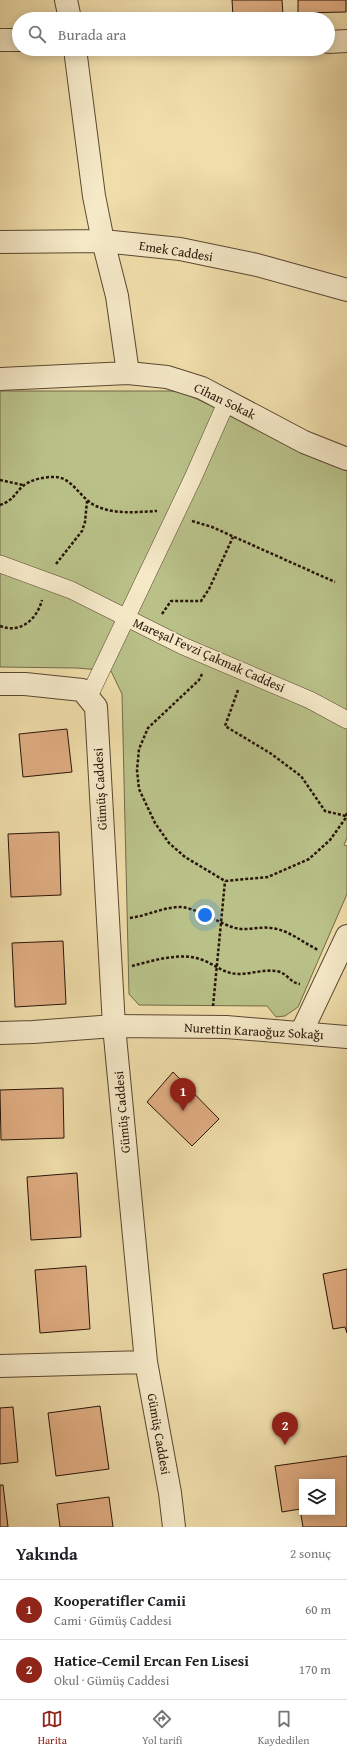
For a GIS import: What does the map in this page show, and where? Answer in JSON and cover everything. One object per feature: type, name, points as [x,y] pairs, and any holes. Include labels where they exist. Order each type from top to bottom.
[{"type":"street","points":[[66,0],[69,12]]},
{"type":"street","points":[[0,40],[12,40]]},
{"type":"street","points":[[335,42],[347,42]]},
{"type":"street","points":[[76,56],[94,196],[103,241],[117,296],[128,373]]},
{"type":"street","name":"Emek Caddesi","points":[[0,242],[103,241],[180,249],[257,265],[347,290]]},
{"type":"street","name":"Cihan Sokak","points":[[0,379],[128,373],[167,377],[202,388],[225,405],[304,442],[347,459]]},
{"type":"street","points":[[0,564],[71,590],[126,618],[208,445],[225,405]]},
{"type":"street","name":"Mareşal Fevzi Çakmak Caddesi","points":[[88,698],[126,618],[211,658],[310,700],[347,720]]},
{"type":"street","points":[[0,684],[24,684],[82,690],[88,698]]},
{"type":"street","name":"Gümüş Caddesi","points":[[88,698],[96,707],[114,1026],[146,1362],[170,1493],[174,1527]]},
{"type":"street","points":[[302,1033],[347,936]]},
{"type":"street","name":"Nurettin Karaoğuz Sokağı","points":[[0,1033],[114,1026],[212,1027],[347,1037]]},
{"type":"street","points":[[0,1366],[146,1362]]},
{"type":"path","points":[[0,505],[15,497],[23,485],[32,480],[53,477],[61,478],[68,482],[87,501],[112,512],[176,513],[335,582]]},
{"type":"path","points":[[0,480],[23,485]]},
{"type":"path","points":[[0,626],[15,628],[23,626],[32,620],[38,613],[47,580],[57,563],[82,531],[85,522],[87,501]]},
{"type":"path","points":[[151,630],[171,601],[201,601],[209,589],[233,537]]},
{"type":"path","points":[[211,658],[199,680],[148,728],[139,749],[137,770],[139,788],[144,801],[155,823],[169,843],[185,857],[225,881],[268,877],[309,859],[330,840],[347,815],[325,811],[301,776],[270,753],[225,726],[245,672]]},
{"type":"path","points":[[212,1027],[220,921],[225,881]]},
{"type":"path","points":[[108,920],[143,917],[178,907],[220,921],[233,928],[270,928],[286,931],[306,944],[325,953],[338,956]]},
{"type":"path","points":[[110,971],[172,957],[192,957],[206,961],[216,968],[227,972],[240,974],[260,971],[280,972],[294,983],[323,987]]},
{"type":"green space","points":[[0,391],[180,391],[347,471],[347,838],[344,845],[347,846],[347,894],[298,1007],[285,1016],[276,1017],[267,1006],[139,1005],[129,994],[122,694],[111,671],[77,668],[0,667]]},
{"type":"building","points":[[232,0],[282,0],[283,12],[233,12]]},
{"type":"building","points":[[298,0],[346,0],[346,12],[298,12]]},
{"type":"building","points":[[67,729],[72,772],[23,777],[19,734]]},
{"type":"building","points":[[59,832],[61,895],[11,897],[8,834]]},
{"type":"building","points":[[63,941],[66,1004],[15,1007],[12,943]]},
{"type":"building","points":[[173,1072],[219,1119],[192,1146],[147,1102]]},
{"type":"building","points":[[63,1088],[64,1138],[1,1140],[0,1090]]},
{"type":"building","points":[[77,1173],[81,1237],[31,1240],[27,1177]]},
{"type":"building","points":[[86,1266],[90,1329],[40,1333],[35,1270]]},
{"type":"building","points":[[347,1269],[347,1333],[345,1327],[333,1329],[323,1274]]},
{"type":"building","points":[[100,1406],[109,1469],[56,1476],[48,1413]]},
{"type":"building","points":[[13,1407],[18,1462],[0,1464],[0,1408]]},
{"type":"building","points":[[347,1456],[347,1527],[303,1527],[301,1515],[335,1515],[335,1479],[299,1479],[299,1509],[282,1512],[275,1466]]},
{"type":"building","points":[[0,1485],[3,1485],[8,1527],[0,1527]]},
{"type":"building","points":[[109,1497],[113,1527],[60,1527],[57,1504]]},
{"type":"place","name":"Kooperatifler Camii","points":[[183,1111]]},
{"type":"place","name":"Hatice-Cemil Ercan Fen Lisesi","points":[[285,1445]]}]
